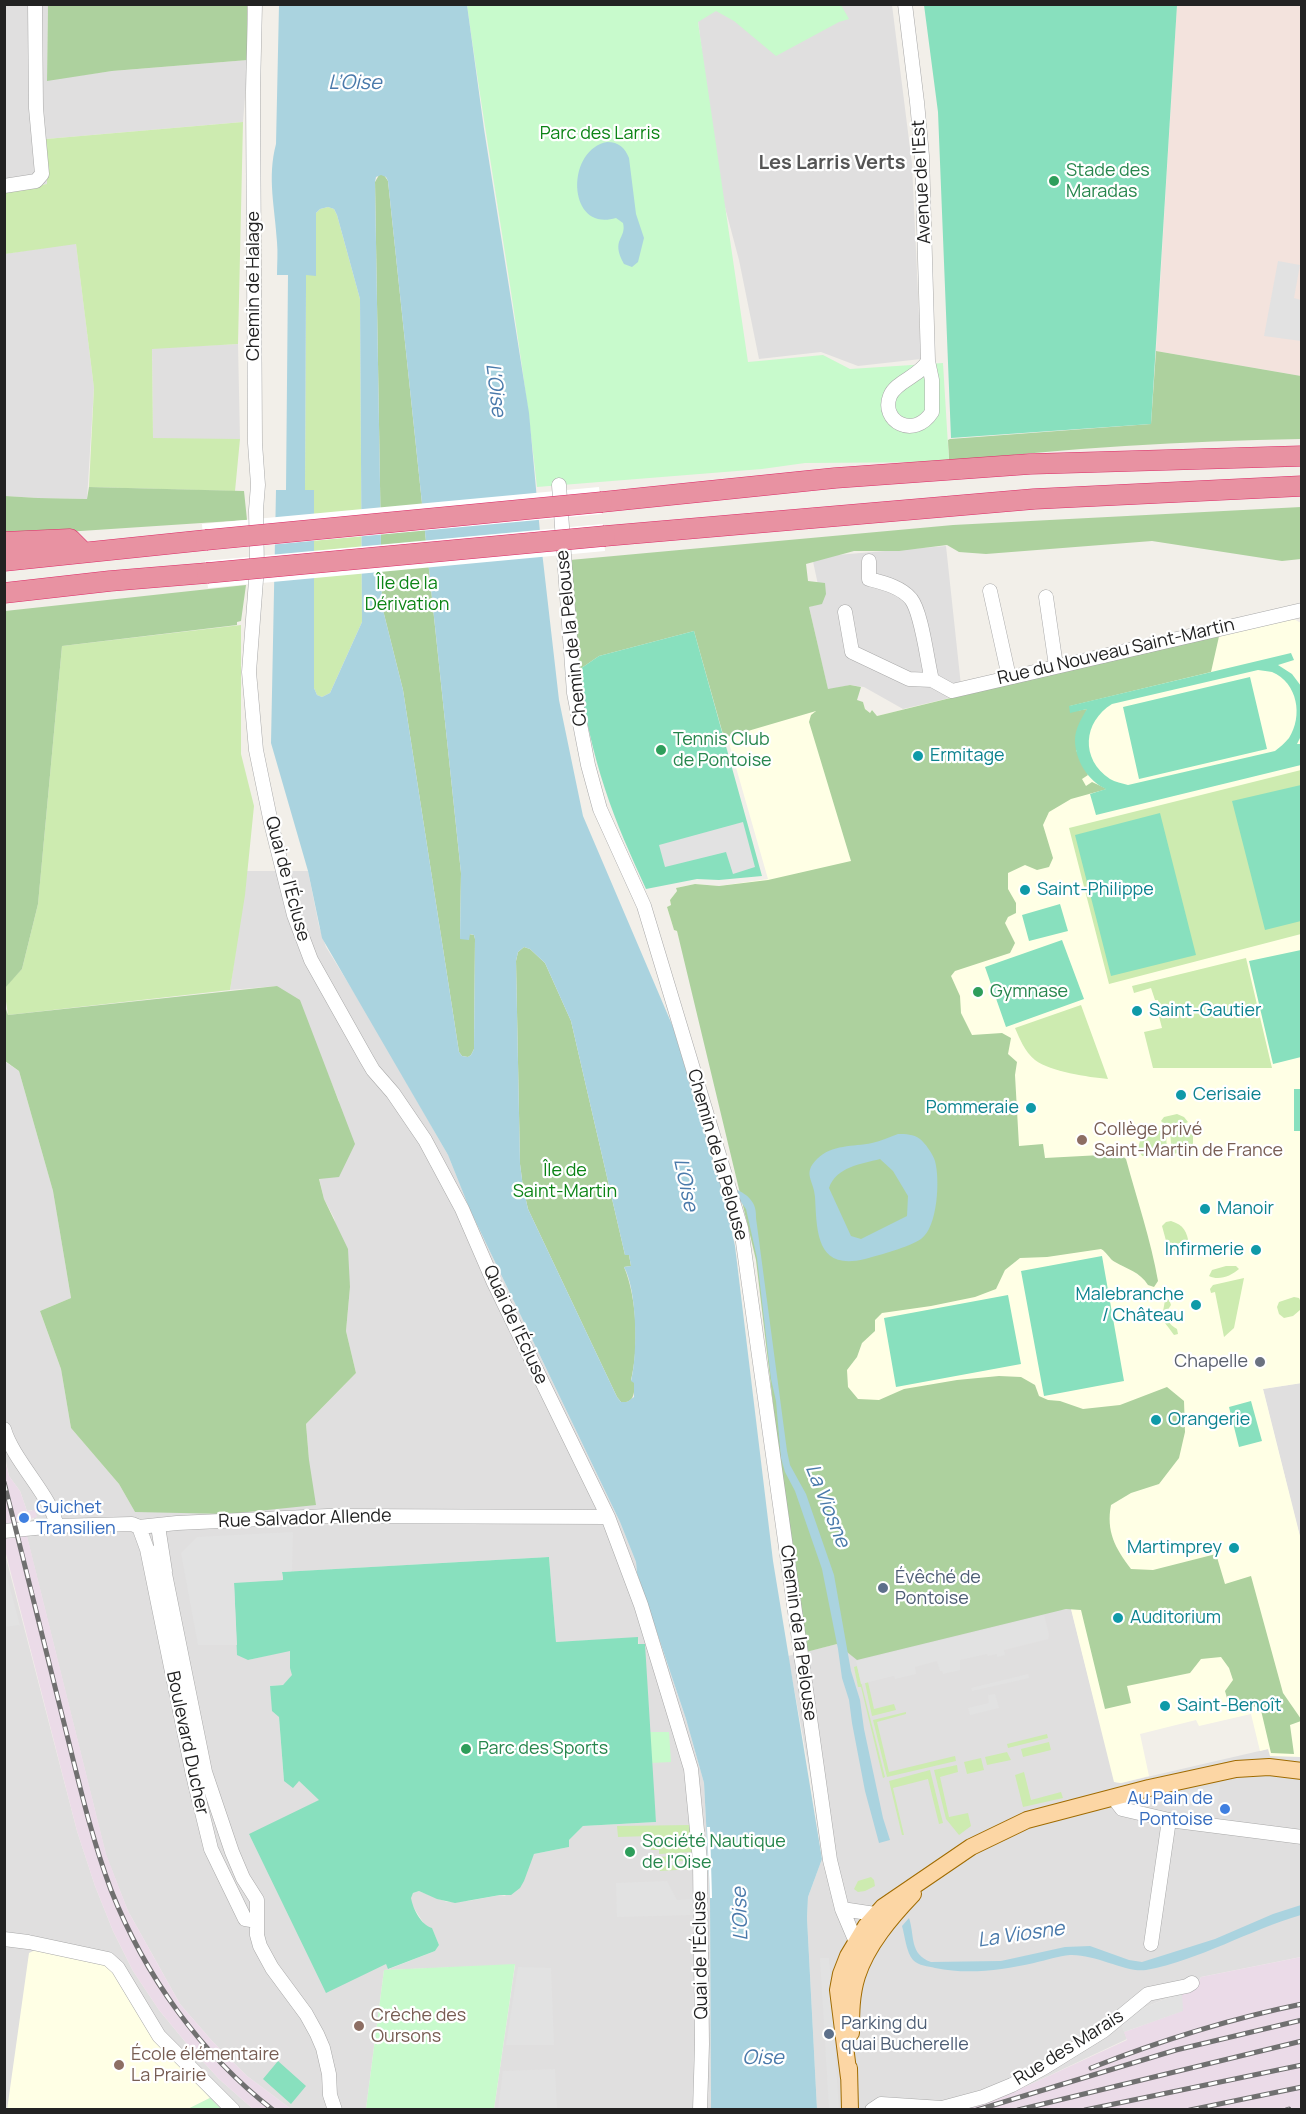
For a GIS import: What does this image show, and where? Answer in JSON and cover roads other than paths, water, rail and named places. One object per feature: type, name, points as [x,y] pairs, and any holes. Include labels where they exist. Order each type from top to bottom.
[{"type":"highway","points":[[4,561],[836,478],[1030,464],[1302,456]]},
{"type":"highway","points":[[4,593],[110,581],[605,536],[1034,500],[1302,486]]},
{"type":"highway","points":[[4,542],[70,539],[83,552]]},
{"type":"main road","points":[[850,2109],[849,2078],[838,1990],[841,1974],[858,1950],[875,1914],[972,1847],[1027,1820],[1236,1768],[1269,1767],[1302,1771]]},
{"type":"main road","points":[[858,1950],[890,1920],[930,1876]]},
{"type":"street","points":[[4,186],[36,181],[42,174],[36,108],[35,4]]},
{"type":"street","name":"Chemin de Halage","points":[[255,4],[253,102],[255,443],[258,485],[256,567]]},
{"type":"street","name":"Avenue de l'Est","points":[[905,4],[922,156],[927,361],[932,380],[932,412],[918,425],[903,425],[897,422],[892,415],[889,405],[890,396],[896,388],[917,374],[927,361]]},
{"type":"street","name":"Chemin de la Pelouse","points":[[559,485],[574,693],[588,765],[600,809],[644,906],[741,1228],[828,1849],[842,1909],[858,1950]]},
{"type":"street","points":[[869,561],[869,579],[894,586],[911,599],[919,617],[932,680]]},
{"type":"street","name":"Quai de l'Écluse","points":[[256,567],[249,672],[256,750],[271,824],[302,941],[366,1058],[425,1140],[457,1199],[494,1284],[608,1517],[640,1605],[691,1769],[700,1862],[702,2044],[700,2109]]},
{"type":"street","points":[[990,591],[1009,677]]},
{"type":"street","points":[[1046,597],[1056,666]]},
{"type":"street","name":"Rue du Nouveau Saint-Martin","points":[[845,612],[852,652],[909,679],[932,680],[952,691],[1302,610]]},
{"type":"street","points":[[4,1429],[12,1450],[52,1512],[56,1526]]},
{"type":"street","name":"Rue Salvador Allende","points":[[4,1531],[56,1526],[132,1524],[139,1527],[327,1516],[608,1517]]},
{"type":"street","name":"Boulevard Ducher","points":[[159,1526],[165,1574],[208,1781],[241,1872],[257,1900],[257,1935],[260,1946],[306,2014],[323,2048],[329,2074],[330,2095],[335,2109]]},
{"type":"street","name":"Boulevard Ducher","points":[[139,1527],[147,1549],[193,1775],[211,1849],[245,1919],[257,1921]]},
{"type":"street","name":"Boulevard Ducher","points":[[147,1549],[160,1563],[165,1574]]},
{"type":"street","points":[[1135,1792],[1140,1815]]},
{"type":"street","points":[[1113,1797],[1122,1809],[1140,1815],[1302,1837]]},
{"type":"street","points":[[1151,1944],[1168,1820]]},
{"type":"street","points":[[225,1878],[241,1872]]},
{"type":"street","points":[[842,1909],[875,1914]]},
{"type":"street","points":[[4,1939],[31,1942],[108,1959],[118,1968],[159,2036],[233,2109]]},
{"type":"street","name":"Rue des Marais","points":[[877,2107],[942,2108],[983,2097],[1012,2085],[1045,2067],[1103,2031],[1148,1994],[1192,1983]]},
{"type":"water","points":[[279,5],[467,5],[484,129],[529,413],[559,700],[583,816],[673,1027],[724,1195],[735,1246],[773,1561],[822,1859],[808,1897],[807,1918],[817,2109],[711,2109],[710,1898],[704,1783],[686,1719],[637,1573],[636,1562],[620,1522],[470,1210],[448,1155],[322,938],[308,871],[271,743],[276,490],[286,490],[288,275],[277,275],[272,181],[276,144]],"holes":[[[381,175],[388,181],[461,873],[460,939],[469,940],[470,934],[474,935],[475,939],[474,1049],[468,1057],[462,1056],[459,1052],[403,690],[382,606],[376,177]],[[328,207],[334,209],[337,215],[360,299],[362,622],[330,693],[322,697],[317,695],[314,688],[314,490],[305,490],[306,275],[316,276],[316,213]],[[524,947],[530,949],[545,963],[571,1021],[625,1255],[629,1255],[631,1266],[624,1267],[634,1306],[635,1355],[631,1381],[634,1383],[634,1397],[627,1402],[621,1402],[617,1397],[528,1209],[520,1164],[516,961],[518,952]]]},
{"type":"water","points":[[607,142],[621,146],[629,158],[636,214],[644,238],[638,262],[632,267],[624,264],[618,249],[624,228],[623,223],[616,218],[600,219],[588,214],[581,203],[577,189],[578,174],[584,159],[593,148]]},
{"type":"water","points":[[898,1134],[917,1137],[934,1158],[937,1169],[936,1202],[927,1233],[916,1242],[902,1248],[865,1259],[849,1261],[837,1259],[828,1254],[822,1246],[810,1169],[817,1159],[829,1151],[872,1143]],"holes":[[[880,1159],[893,1171],[908,1196],[907,1216],[861,1239],[851,1236],[829,1188],[832,1181],[843,1171]]]},
{"type":"water","points":[[735,1189],[748,1197],[755,1208],[787,1451],[790,1465],[806,1494],[834,1575],[851,1671],[860,1700],[883,1818],[890,1840],[879,1843],[865,1791],[822,1569],[781,1458],[776,1401],[771,1379],[757,1258],[746,1209],[741,1202],[735,1200]]},
{"type":"water","points":[[1301,1905],[1301,1915],[1186,1959],[1146,1970],[1129,1969],[1080,1955],[1057,1957],[997,1970],[960,1971],[935,1968],[921,1965],[913,1960],[907,1948],[902,1926],[909,1918],[916,1949],[924,1959],[931,1962],[1001,1961],[1065,1947],[1090,1946],[1129,1960],[1142,1962],[1215,1939],[1273,1914]]},
{"type":"railway","points":[[4,1482],[84,1804],[111,1890],[140,1953],[177,2011],[222,2064],[273,2110]]},
{"type":"railway","points":[[1091,2068],[1195,2032],[1302,2004]]},
{"type":"railway","points":[[977,2110],[1176,2050],[1302,2020]]},
{"type":"railway","points":[[1018,2110],[1302,2041]]},
{"type":"railway","points":[[1085,2110],[1302,2065]]},
{"type":"railway","points":[[1190,2110],[1302,2087]]},
{"type":"place","name":"Stade des Maradas","points":[[1054,181]]},
{"type":"place","name":"Tennis Club de Pontoise","points":[[661,750]]},
{"type":"place","name":"Ermitage","points":[[918,756]]},
{"type":"place","name":"Saint-Philippe","points":[[1025,890]]},
{"type":"place","name":"Gymnase","points":[[978,992]]},
{"type":"place","name":"Saint-Gautier","points":[[1137,1011]]},
{"type":"place","name":"Cerisaie","points":[[1181,1095]]},
{"type":"place","name":"Pommeraie","points":[[1031,1108]]},
{"type":"place","name":"Collège privé Saint-Martin de France","points":[[1082,1140]]},
{"type":"place","name":"Manoir","points":[[1205,1209]]},
{"type":"place","name":"Infirmerie","points":[[1256,1250]]},
{"type":"place","name":"Malebranche / Château","points":[[1196,1305]]},
{"type":"place","name":"Chapelle","points":[[1260,1362]]},
{"type":"place","name":"Orangerie","points":[[1156,1420]]},
{"type":"place","name":"Guichet Transilien","points":[[24,1518]]},
{"type":"place","name":"Martimprey","points":[[1234,1548]]},
{"type":"place","name":"Évêché de Pontoise","points":[[883,1588]]},
{"type":"place","name":"Auditorium","points":[[1118,1618]]},
{"type":"place","name":"Saint-Benoît","points":[[1165,1706]]},
{"type":"place","name":"Parc des Sports","points":[[466,1749]]},
{"type":"place","name":"Au Pain de Pontoise","points":[[1225,1809]]},
{"type":"place","name":"Société Nautique de l'Oise","points":[[630,1852]]},
{"type":"place","name":"Crèche des Oursons","points":[[359,2026]]},
{"type":"place","name":"Parking du quai Bucherelle","points":[[829,2034]]},
{"type":"place","name":"École élémentaire La Prairie","points":[[119,2065]]},
{"type":"district","name":"Les Larris Verts","points":[[832,163]]},
{"type":"water label","name":"L’Oise","points":[[355,83]]},
{"type":"water label","name":"L'Oise","points":[[495,390]]},
{"type":"water label","name":"L'Oise","points":[[685,1185]]},
{"type":"water label","name":"La Viosne","points":[[827,1506]]},
{"type":"water label","name":"L'Oise","points":[[741,1914]]},
{"type":"water label","name":"La Viosne","points":[[1021,1935]]},
{"type":"water label","name":"Oise","points":[[763,2058]]},
{"type":"park label","name":"Parc des Larris","points":[[600,134]]},
{"type":"park label","name":"Île de la Dérivation","points":[[407,594]]},
{"type":"park label","name":"Île de Saint-Martin","points":[[565,1181]]}]
